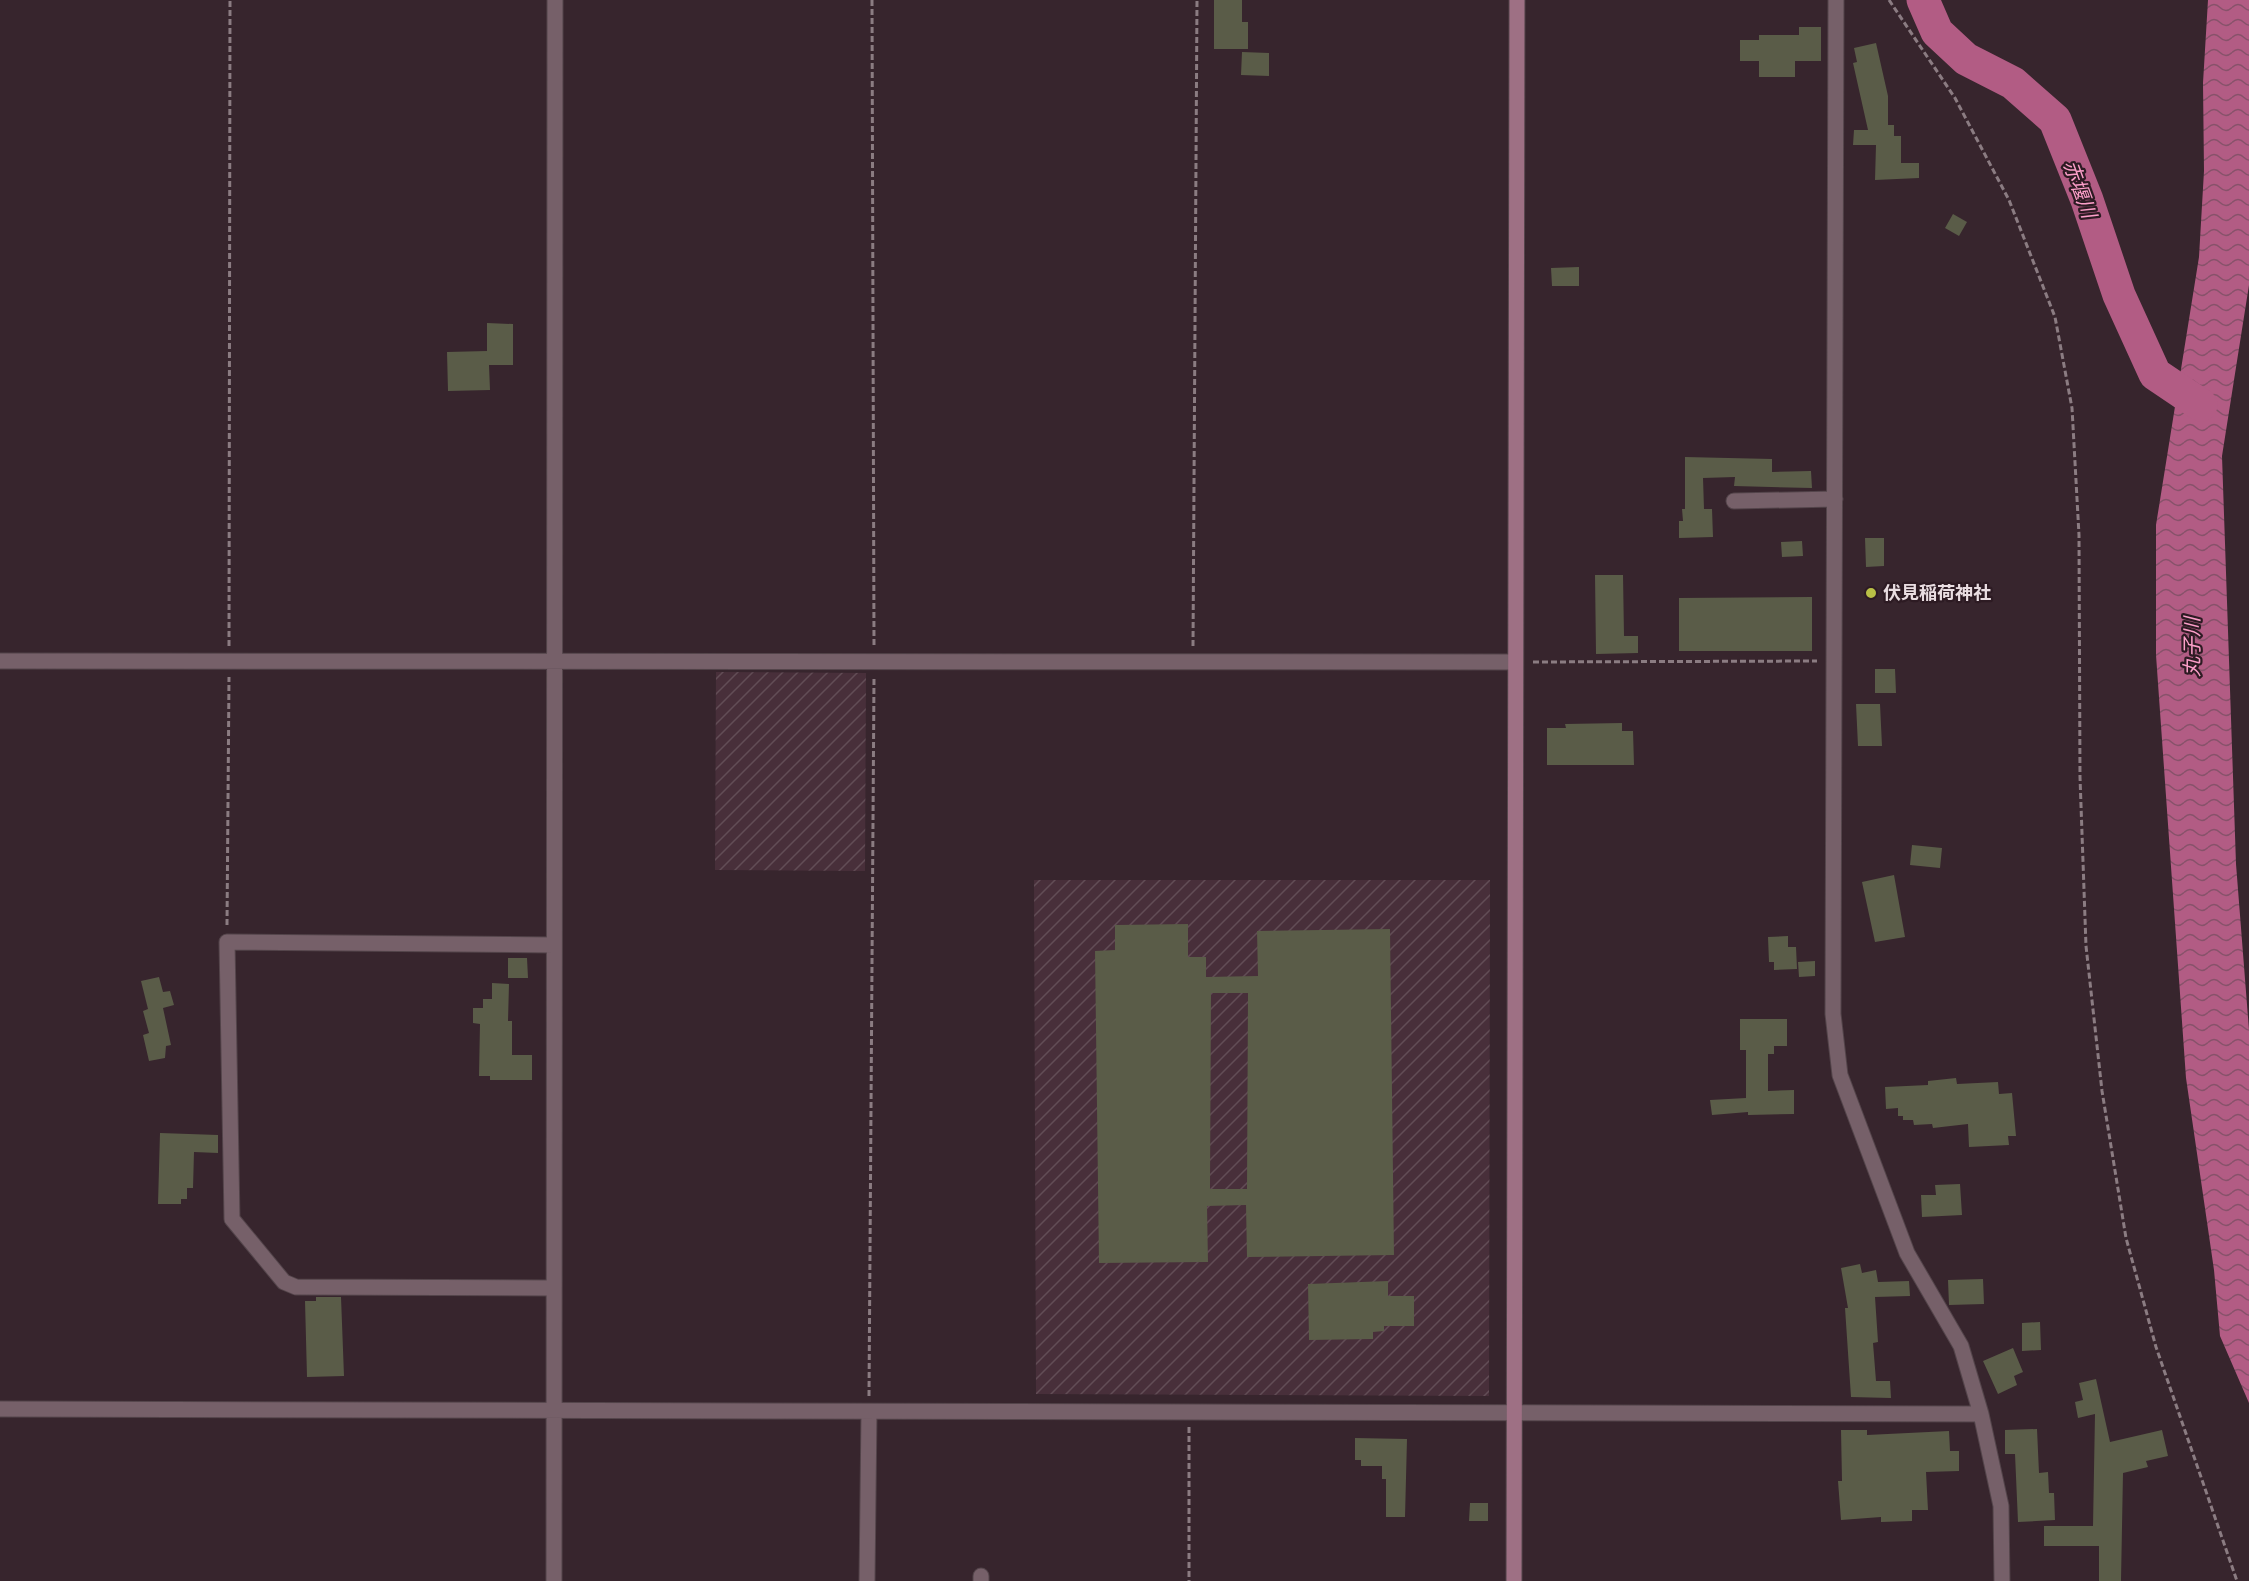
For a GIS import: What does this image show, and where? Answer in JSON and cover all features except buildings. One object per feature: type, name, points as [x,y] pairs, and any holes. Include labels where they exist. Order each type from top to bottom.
[{"type":"street","points":[[554,1581],[552,1288],[555,0]]},
{"type":"street","points":[[1514,1581],[1517,0]]},
{"type":"street","points":[[1836,0],[1833,1014],[1840,1075],[1907,1253],[1961,1346],[1981,1414],[2001,1506],[2002,1581]]},
{"type":"street","points":[[1734,501],[1835,499]]},
{"type":"street","points":[[0,661],[1515,662]]},
{"type":"street","points":[[552,1288],[296,1287],[284,1282],[232,1219],[227,942],[554,945]]},
{"type":"street","points":[[0,1409],[1981,1414]]},
{"type":"street","points":[[867,1581],[869,1412]]},
{"type":"path","points":[[227,942],[230,0]]},
{"type":"path","points":[[869,1412],[874,660],[872,0]]},
{"type":"path","points":[[1192,663],[1197,0]]},
{"type":"path","points":[[1890,0],[1955,98],[2009,200],[2055,317],[2072,408],[2079,536],[2080,777],[2086,946],[2102,1091],[2126,1238],[2150,1325],[2237,1581]]},
{"type":"path","points":[[1515,662],[1834,661]]},
{"type":"path","points":[[1189,1413],[1189,1581]]},
{"type":"shaded area","points":[[716,672],[866,673],[865,871],[715,870]]},
{"type":"shaded area","points":[[1034,880],[1490,880],[1489,1396],[1036,1394]]},
{"type":"water","name":"丸子川","points":[[2208,0],[2249,0],[2249,285],[2222,456],[2236,864],[2249,1030],[2249,1403],[2220,1336],[2214,1270],[2186,1078],[2156,655],[2156,525],[2199,257],[2204,171],[2203,83]]},
{"type":"waterway","name":"赤堰川","points":[[1923,0],[1937,32],[1966,59],[2013,83],[2055,120],[2087,200],[2119,295],[2155,374],[2201,405]]},
{"type":"place","name":"伏見稲荷神社","points":[[1871,593]]}]
